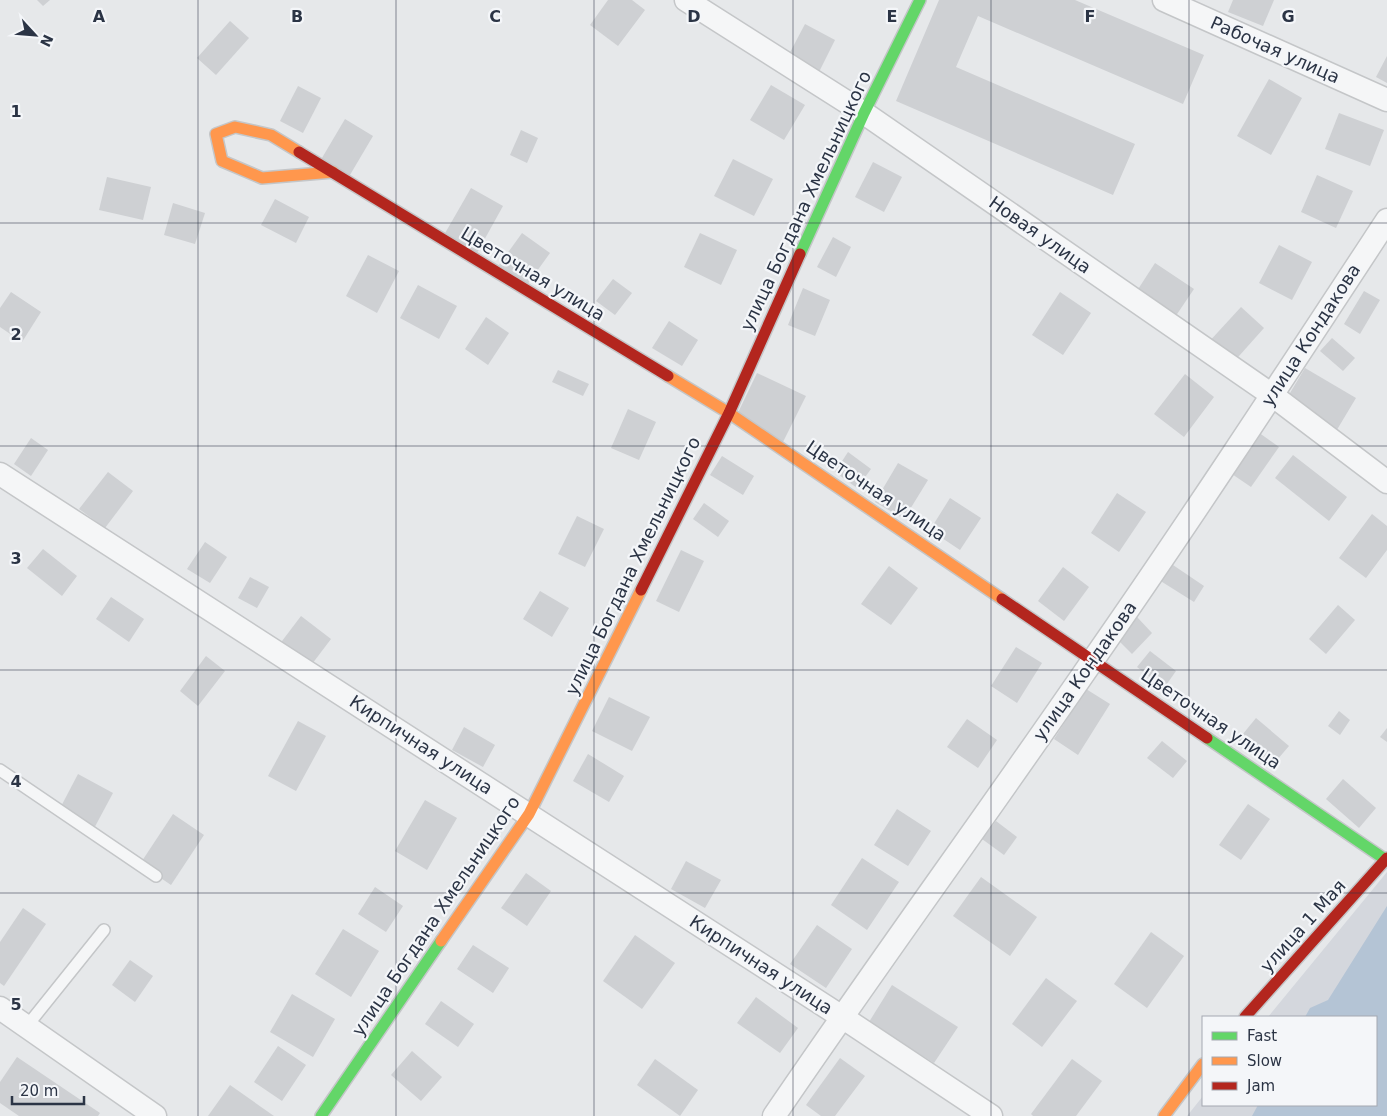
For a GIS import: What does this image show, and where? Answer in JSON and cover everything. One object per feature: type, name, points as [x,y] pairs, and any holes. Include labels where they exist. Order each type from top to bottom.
[{"type":"street","name":"Новая улица","points":[[686,0],[864,114],[1272,395],[1387,482]]},
{"type":"street","name":"улица Богдана Хмельницкого","points":[[321,1116],[529,814],[729,413],[864,114],[920,0]]},
{"type":"street","name":"Рабочая улица","points":[[1164,0],[1387,100]]},
{"type":"street","name":"Цветочная улица","points":[[333,172],[262,178],[222,161],[216,134],[235,127],[271,134],[729,413],[1386,859]]},
{"type":"street","name":"улица Кондакова","points":[[774,1116],[1094,660],[1387,220]]},
{"type":"street","name":"Кирпичная улица","points":[[0,474],[529,814],[992,1116]]},
{"type":"street","name":"улица 1 Мая","points":[[1246,1016],[1386,859]]},
{"type":"street","points":[[0,1008],[155,1116]]},
{"type":"street","points":[[1164,1116],[1202,1065]]},
{"type":"lane","points":[[0,770],[156,876]]},
{"type":"lane","points":[[27,1026],[104,930]]},
{"type":"shaded area","points":[[1387,872],[1387,1116],[1187,1116],[1202,1097],[1202,1106],[1377,1106],[1377,1016],[1269,1016]]},
{"type":"water","points":[[1387,906],[1387,1116],[1252,1116],[1257,1106],[1377,1106],[1377,1016],[1306,1016],[1310,1008],[1328,1000]]},
{"type":"building","points":[[37,0],[50,0],[43,6]]},
{"type":"building","points":[[608,0],[632,0],[645,10],[618,46],[590,25]]},
{"type":"building","points":[[939,0],[1075,0],[1204,55],[1183,104],[978,16],[956,67],[1135,144],[1113,195],[896,101]]},
{"type":"building","points":[[1233,0],[1274,0],[1263,26],[1228,12]]},
{"type":"building","points":[[230,21],[249,38],[216,75],[197,58]]},
{"type":"building","points":[[805,24],[835,40],[817,76],[786,60]]},
{"type":"building","points":[[1387,56],[1387,83],[1376,77]]},
{"type":"building","points":[[1269,79],[1302,98],[1271,155],[1237,136]]},
{"type":"building","points":[[771,85],[805,105],[784,140],[750,120]]},
{"type":"building","points":[[298,86],[321,98],[303,133],[280,121]]},
{"type":"building","points":[[1339,113],[1384,130],[1370,166],[1325,149]]},
{"type":"building","points":[[345,119],[373,136],[347,180],[319,163]]},
{"type":"building","points":[[521,130],[538,138],[527,163],[510,155]]},
{"type":"building","points":[[733,159],[773,179],[754,216],[714,196]]},
{"type":"building","points":[[873,162],[902,177],[884,212],[855,197]]},
{"type":"building","points":[[1317,175],[1353,191],[1336,228],[1301,212]]},
{"type":"building","points":[[107,177],[151,187],[143,220],[99,210]]},
{"type":"building","points":[[471,188],[503,206],[477,253],[444,235]]},
{"type":"building","points":[[275,199],[309,217],[296,243],[261,225]]},
{"type":"building","points":[[173,203],[205,213],[195,244],[164,235]]},
{"type":"building","points":[[522,233],[550,253],[527,285],[499,265]]},
{"type":"building","points":[[700,233],[737,250],[721,285],[684,267]]},
{"type":"building","points":[[833,237],[851,247],[836,277],[817,267]]},
{"type":"building","points":[[1279,245],[1312,262],[1292,300],[1259,283]]},
{"type":"building","points":[[368,255],[399,271],[377,313],[346,296]]},
{"type":"building","points":[[1155,263],[1194,289],[1171,323],[1133,297]]},
{"type":"building","points":[[613,279],[632,293],[615,315],[596,301]]},
{"type":"building","points":[[418,285],[457,306],[439,339],[400,318]]},
{"type":"building","points":[[803,288],[830,300],[815,336],[788,325]]},
{"type":"building","points":[[1364,291],[1380,300],[1360,334],[1344,324]]},
{"type":"building","points":[[11,292],[41,312],[22,342],[0,327],[0,308]]},
{"type":"building","points":[[1060,292],[1091,313],[1063,355],[1032,335]]},
{"type":"building","points":[[1241,307],[1264,328],[1231,365],[1207,344]]},
{"type":"building","points":[[486,317],[509,333],[488,365],[465,349]]},
{"type":"building","points":[[669,321],[698,340],[682,366],[652,348]]},
{"type":"building","points":[[1332,338],[1355,358],[1343,371],[1320,351]]},
{"type":"building","points":[[1305,368],[1356,398],[1335,433],[1284,403]]},
{"type":"building","points":[[558,370],[589,384],[583,396],[552,382]]},
{"type":"building","points":[[757,373],[806,396],[781,446],[733,423]]},
{"type":"building","points":[[1185,374],[1214,397],[1184,437],[1154,414]]},
{"type":"building","points":[[628,409],[656,422],[639,460],[611,448]]},
{"type":"building","points":[[1258,432],[1279,447],[1251,487],[1229,472]]},
{"type":"building","points":[[31,438],[48,450],[31,476],[14,464]]},
{"type":"building","points":[[848,452],[871,469],[857,488],[835,472]]},
{"type":"building","points":[[1293,455],[1347,497],[1329,521],[1275,478]]},
{"type":"building","points":[[722,456],[754,476],[743,495],[710,475]]},
{"type":"building","points":[[898,463],[928,480],[904,519],[875,502]]},
{"type":"building","points":[[108,472],[133,491],[105,528],[79,509]]},
{"type":"building","points":[[1117,493],[1146,512],[1119,552],[1091,533]]},
{"type":"building","points":[[950,498],[981,518],[960,550],[930,530]]},
{"type":"building","points":[[704,503],[729,521],[718,537],[693,519]]},
{"type":"building","points":[[1372,514],[1387,526],[1387,550],[1366,578],[1339,558]]},
{"type":"building","points":[[577,516],[604,529],[585,567],[558,554]]},
{"type":"building","points":[[205,542],[227,557],[210,583],[187,569]]},
{"type":"building","points":[[43,549],[77,576],[62,596],[27,568]]},
{"type":"building","points":[[681,550],[704,561],[679,612],[656,601]]},
{"type":"building","points":[[1170,563],[1204,586],[1194,602],[1159,580]]},
{"type":"building","points":[[889,566],[918,588],[891,625],[861,604]]},
{"type":"building","points":[[1063,567],[1089,587],[1064,621],[1038,601]]},
{"type":"building","points":[[250,577],[269,587],[257,608],[238,598]]},
{"type":"building","points":[[540,591],[569,608],[552,637],[523,619]]},
{"type":"building","points":[[111,597],[144,619],[129,642],[96,619]]},
{"type":"building","points":[[1338,605],[1355,620],[1326,654],[1309,639]]},
{"type":"building","points":[[301,616],[331,639],[309,668],[279,645]]},
{"type":"building","points":[[1137,617],[1152,633],[1132,654],[1116,638]]},
{"type":"building","points":[[1016,647],[1042,663],[1017,703],[991,686]]},
{"type":"building","points":[[1150,651],[1176,671],[1164,688],[1137,667]]},
{"type":"building","points":[[206,656],[225,671],[198,706],[180,691]]},
{"type":"building","points":[[1086,689],[1110,704],[1078,755],[1054,739]]},
{"type":"building","points":[[609,697],[650,717],[632,751],[592,731]]},
{"type":"building","points":[[1339,711],[1350,720],[1340,735],[1328,726]]},
{"type":"building","points":[[1256,718],[1289,746],[1271,767],[1238,740]]},
{"type":"building","points":[[967,719],[997,740],[978,768],[947,747]]},
{"type":"building","points":[[298,721],[326,736],[296,791],[268,776]]},
{"type":"building","points":[[464,727],[495,745],[483,767],[452,750]]},
{"type":"building","points":[[1387,728],[1387,742],[1380,737]]},
{"type":"building","points":[[1162,741],[1187,761],[1173,778],[1147,758]]},
{"type":"building","points":[[588,754],[624,776],[609,802],[573,781]]},
{"type":"building","points":[[78,774],[113,793],[91,834],[56,816]]},
{"type":"building","points":[[1343,779],[1376,808],[1359,828],[1326,799]]},
{"type":"building","points":[[425,800],[457,818],[427,870],[395,851]]},
{"type":"building","points":[[1248,804],[1270,819],[1241,860],[1219,845]]},
{"type":"building","points":[[897,809],[931,831],[908,866],[874,845]]},
{"type":"building","points":[[173,814],[204,835],[171,885],[140,864]]},
{"type":"building","points":[[996,821],[1017,837],[1004,855],[982,839]]},
{"type":"building","points":[[862,858],[899,882],[867,930],[831,905]]},
{"type":"building","points":[[686,861],[721,880],[705,908],[671,889]]},
{"type":"building","points":[[526,873],[551,891],[527,926],[501,908]]},
{"type":"building","points":[[981,877],[1037,917],[1010,956],[953,916]]},
{"type":"building","points":[[375,887],[403,906],[386,932],[358,914]]},
{"type":"building","points":[[23,908],[46,924],[4,986],[0,983],[0,942]]},
{"type":"building","points":[[817,925],[852,949],[826,988],[790,964]]},
{"type":"building","points":[[343,929],[379,951],[351,997],[315,974]]},
{"type":"building","points":[[1151,932],[1184,956],[1147,1008],[1114,984]]},
{"type":"building","points":[[635,935],[675,963],[642,1009],[603,981]]},
{"type":"building","points":[[473,945],[509,968],[493,993],[457,969]]},
{"type":"building","points":[[130,960],[153,976],[135,1002],[112,985]]},
{"type":"building","points":[[1046,978],[1077,1001],[1042,1047],[1012,1024]]},
{"type":"building","points":[[892,985],[958,1027],[934,1063],[869,1022]]},
{"type":"building","points":[[292,994],[335,1019],[313,1057],[270,1032]]},
{"type":"building","points":[[756,997],[798,1028],[780,1053],[737,1023]]},
{"type":"building","points":[[441,1001],[474,1024],[458,1047],[425,1024]]},
{"type":"building","points":[[278,1046],[306,1065],[282,1101],[254,1082]]},
{"type":"building","points":[[412,1051],[442,1077],[421,1101],[391,1075]]},
{"type":"building","points":[[17,1057],[100,1113],[98,1116],[19,1116],[0,1103],[0,1082]]},
{"type":"building","points":[[840,1058],[865,1076],[835,1116],[821,1116],[806,1105]]},
{"type":"building","points":[[655,1059],[698,1090],[680,1116],[637,1085]]},
{"type":"building","points":[[1072,1059],[1102,1081],[1076,1116],[1033,1116],[1031,1114]]},
{"type":"building","points":[[230,1085],[274,1116],[208,1116]]},
{"type":"traffic: fast","points":[[800,254],[864,113],[920,0]]},
{"type":"traffic: fast","points":[[1207,738],[1386,860]]},
{"type":"traffic: fast","points":[[321,1116],[441,941]]},
{"type":"traffic: slow","points":[[299,152],[271,135],[235,127],[216,134],[222,161],[262,178],[333,172]]},
{"type":"traffic: slow","points":[[668,376],[729,413],[1002,599]]},
{"type":"traffic: slow","points":[[441,941],[529,814],[641,590]]},
{"type":"traffic: slow","points":[[1164,1116],[1202,1065]]},
{"type":"traffic: jam","points":[[299,152],[668,376]]},
{"type":"traffic: jam","points":[[641,590],[729,413],[800,254]]},
{"type":"traffic: jam","points":[[1002,599],[1207,738]]},
{"type":"traffic: jam","points":[[1246,1016],[1387,858]]}]
